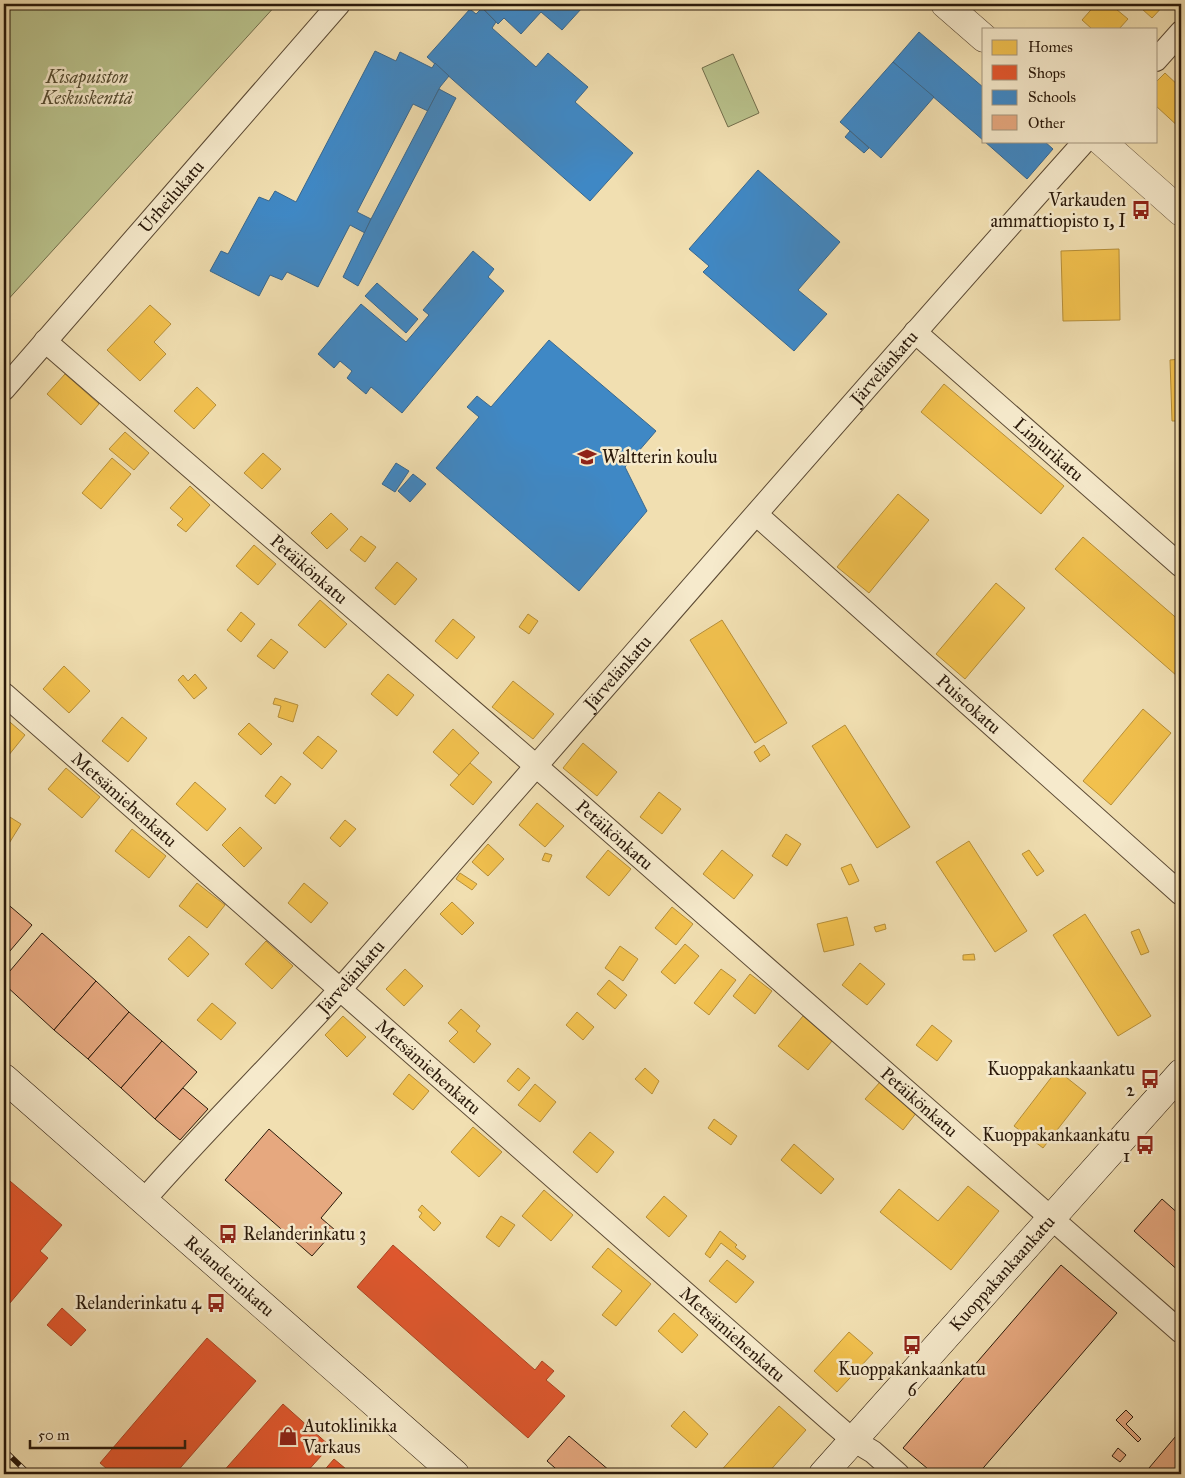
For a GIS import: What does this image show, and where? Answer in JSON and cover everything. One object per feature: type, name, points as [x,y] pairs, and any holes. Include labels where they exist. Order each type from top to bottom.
[{"type":"main road","points":[[946,4],[982,36]]},
{"type":"main road","points":[[1102,142],[1181,212]]},
{"type":"main road","name":"Kuoppakankaankatu","points":[[823,1474],[1181,1072]]},
{"type":"main road","name":"Relanderinkatu","points":[[4,1078],[455,1474]]},
{"type":"street","name":"Urheilukatu","points":[[4,389],[339,4]]},
{"type":"street","points":[[1158,58],[1181,32]]},
{"type":"street","name":"Järvelänkatu","points":[[144,1200],[340,990],[915,332],[1085,142]]},
{"type":"street","name":"Linjurikatu","points":[[915,332],[1181,566]]},
{"type":"street","name":"Petäikönkatu","points":[[45,341],[536,766],[1181,1332]]},
{"type":"street","name":"Puistokatu","points":[[757,515],[1181,894]]},
{"type":"street","name":"Metsämiehenkatu","points":[[4,694],[853,1440],[873,1452],[898,1474]]},
{"type":"green space","name":"Kisapuiston Keskuskenttä","points":[[4,4],[277,4],[4,304]]},
{"type":"green space","points":[[733,54],[759,113],[728,127],[702,68]]},
{"type":"building: Homes","points":[[1096,4],[1110,4],[1128,19],[1120,28],[1091,28],[1082,20]]},
{"type":"building: Homes","points":[[1147,4],[1165,4],[1152,18],[1142,9]]},
{"type":"building: Homes","points":[[1165,73],[1181,88],[1181,129],[1158,108],[1158,80]]},
{"type":"building: Homes","points":[[1119,249],[1120,320],[1063,321],[1061,251]]},
{"type":"building: Homes","points":[[150,305],[171,324],[154,342],[166,354],[140,381],[107,350]]},
{"type":"building: Homes","points":[[1181,359],[1181,421],[1172,421],[1170,360]]},
{"type":"building: Homes","points":[[65,374],[99,404],[81,425],[47,394]]},
{"type":"building: Homes","points":[[944,384],[1064,486],[1041,514],[921,412]]},
{"type":"building: Homes","points":[[197,387],[216,405],[194,429],[174,411]]},
{"type":"building: Homes","points":[[125,432],[149,453],[134,470],[109,449]]},
{"type":"building: Homes","points":[[263,453],[281,469],[262,489],[244,473]]},
{"type":"building: Homes","points":[[112,458],[131,474],[101,509],[82,493]]},
{"type":"building: Homes","points":[[190,486],[210,505],[186,532],[177,525],[183,519],[170,508]]},
{"type":"building: Homes","points":[[898,494],[929,520],[869,593],[837,567]]},
{"type":"building: Homes","points":[[331,513],[348,529],[327,549],[311,533]]},
{"type":"building: Homes","points":[[361,536],[376,547],[365,562],[350,550]]},
{"type":"building: Homes","points":[[1083,537],[1181,622],[1181,672],[1177,676],[1055,569]]},
{"type":"building: Homes","points":[[254,545],[276,564],[258,585],[236,566]]},
{"type":"building: Homes","points":[[397,562],[417,579],[395,605],[375,588]]},
{"type":"building: Homes","points":[[996,583],[1025,608],[965,679],[936,654]]},
{"type":"building: Homes","points":[[320,600],[347,624],[325,648],[298,625]]},
{"type":"building: Homes","points":[[241,612],[255,624],[241,642],[227,630]]},
{"type":"building: Homes","points":[[528,614],[538,621],[529,634],[519,627]]},
{"type":"building: Homes","points":[[453,619],[475,637],[457,659],[435,641]]},
{"type":"building: Homes","points":[[722,620],[787,723],[755,743],[690,640]]},
{"type":"building: Homes","points":[[271,639],[288,652],[274,669],[257,656]]},
{"type":"building: Homes","points":[[64,666],[90,691],[69,713],[43,689]]},
{"type":"building: Homes","points":[[195,674],[207,688],[194,699],[178,680],[183,675],[188,681]]},
{"type":"building: Homes","points":[[388,674],[414,695],[397,716],[371,694]]},
{"type":"building: Homes","points":[[513,681],[554,714],[533,739],[492,707]]},
{"type":"building: Homes","points":[[275,698],[298,705],[293,722],[278,717],[281,706],[273,704]]},
{"type":"building: Homes","points":[[1143,709],[1171,733],[1111,805],[1083,781]]},
{"type":"building: Homes","points":[[4,717],[25,735],[4,761]]},
{"type":"building: Homes","points":[[122,717],[147,738],[128,762],[102,741]]},
{"type":"building: Homes","points":[[249,723],[272,744],[261,755],[238,734]]},
{"type":"building: Homes","points":[[845,725],[910,827],[877,848],[812,746]]},
{"type":"building: Homes","points":[[453,729],[479,753],[459,775],[433,752]]},
{"type":"building: Homes","points":[[318,736],[337,751],[322,769],[303,753]]},
{"type":"building: Homes","points":[[583,743],[617,772],[597,796],[563,768]]},
{"type":"building: Homes","points":[[764,745],[770,755],[760,762],[754,752]]},
{"type":"building: Homes","points":[[470,763],[492,782],[473,805],[450,785]]},
{"type":"building: Homes","points":[[66,768],[100,797],[82,818],[48,789]]},
{"type":"building: Homes","points":[[281,776],[291,784],[275,804],[265,796]]},
{"type":"building: Homes","points":[[195,782],[226,809],[207,831],[176,804]]},
{"type":"building: Homes","points":[[659,792],[681,809],[662,834],[640,817]]},
{"type":"building: Homes","points":[[537,803],[564,826],[545,847],[519,825]]},
{"type":"building: Homes","points":[[5,814],[21,824],[8,845],[4,843]]},
{"type":"building: Homes","points":[[345,820],[356,829],[340,847],[330,838]]},
{"type":"building: Homes","points":[[240,827],[262,848],[244,867],[222,845]]},
{"type":"building: Homes","points":[[132,829],[166,856],[149,878],[115,851]]},
{"type":"building: Homes","points":[[786,834],[801,844],[787,866],[772,856]]},
{"type":"building: Homes","points":[[969,841],[1027,931],[995,952],[936,862]]},
{"type":"building: Homes","points":[[488,844],[504,859],[488,876],[472,862]]},
{"type":"building: Homes","points":[[608,850],[631,869],[609,896],[586,877]]},
{"type":"building: Homes","points":[[722,850],[753,875],[734,899],[703,874]]},
{"type":"building: Homes","points":[[1029,850],[1044,871],[1037,876],[1022,854]]},
{"type":"building: Homes","points":[[545,853],[552,855],[549,862],[542,860]]},
{"type":"building: Homes","points":[[1181,857],[1181,868],[1176,863]]},
{"type":"building: Homes","points":[[851,864],[859,881],[849,885],[841,868]]},
{"type":"building: Homes","points":[[460,873],[477,884],[472,890],[456,879]]},
{"type":"building: Homes","points":[[197,883],[225,905],[207,928],[179,906]]},
{"type":"building: Homes","points":[[304,883],[328,903],[311,923],[288,903]]},
{"type":"building: Homes","points":[[452,902],[474,923],[462,935],[440,914]]},
{"type":"building: Homes","points":[[672,907],[693,924],[676,945],[655,928]]},
{"type":"building: Homes","points":[[1085,914],[1151,1016],[1118,1036],[1053,935]]},
{"type":"building: Homes","points":[[847,917],[854,945],[824,952],[817,924]]},
{"type":"building: Homes","points":[[885,924],[886,929],[876,932],[874,927]]},
{"type":"building: Homes","points":[[1139,929],[1149,952],[1141,955],[1131,932]]},
{"type":"building: Homes","points":[[189,936],[209,954],[188,977],[168,959]]},
{"type":"building: Homes","points":[[266,941],[293,966],[272,989],[245,964]]},
{"type":"building: Homes","points":[[685,944],[699,956],[675,984],[661,972]]},
{"type":"building: Homes","points":[[620,946],[638,959],[623,981],[605,968]]},
{"type":"building: Homes","points":[[974,954],[975,960],[963,960],[963,955]]},
{"type":"building: Homes","points":[[860,963],[885,984],[867,1005],[842,985]]},
{"type":"building: Homes","points":[[405,969],[423,986],[404,1006],[386,989]]},
{"type":"building: Homes","points":[[721,969],[736,980],[709,1015],[694,1003]]},
{"type":"building: Homes","points":[[750,974],[772,991],[755,1014],[733,996]]},
{"type":"building: Homes","points":[[609,980],[627,995],[615,1009],[597,994]]},
{"type":"building: Homes","points":[[212,1003],[236,1023],[221,1040],[197,1020]]},
{"type":"building: Homes","points":[[461,1009],[480,1026],[476,1031],[491,1044],[474,1063],[449,1041],[458,1032],[448,1023]]},
{"type":"building: Homes","points":[[577,1012],[594,1027],[583,1040],[566,1025]]},
{"type":"building: Homes","points":[[343,1016],[366,1037],[347,1057],[325,1035]]},
{"type":"building: Homes","points":[[803,1016],[832,1041],[808,1070],[778,1046]]},
{"type":"building: Homes","points":[[932,1025],[952,1041],[937,1061],[916,1045]]},
{"type":"building: Homes","points":[[518,1068],[530,1078],[519,1091],[507,1081]]},
{"type":"building: Homes","points":[[645,1068],[659,1081],[652,1094],[635,1079]]},
{"type":"building: Homes","points":[[1057,1070],[1086,1093],[1043,1148],[1014,1126]]},
{"type":"building: Homes","points":[[409,1074],[429,1091],[413,1110],[393,1094]]},
{"type":"building: Homes","points":[[880,1082],[917,1112],[903,1130],[865,1099]]},
{"type":"building: Homes","points":[[535,1084],[556,1102],[540,1122],[518,1105]]},
{"type":"building: Homes","points":[[714,1119],[737,1136],[731,1145],[708,1128]]},
{"type":"building: Homes","points":[[473,1127],[502,1152],[479,1177],[451,1152]]},
{"type":"building: Homes","points":[[590,1132],[614,1152],[597,1173],[573,1152]]},
{"type":"building: Homes","points":[[794,1144],[834,1179],[821,1194],[781,1160]]},
{"type":"building: Homes","points":[[968,1186],[999,1211],[951,1270],[880,1212],[899,1189],[938,1221]]},
{"type":"building: Homes","points":[[544,1190],[573,1215],[551,1241],[522,1216]]},
{"type":"building: Homes","points":[[664,1196],[687,1216],[669,1237],[646,1217]]},
{"type":"building: Homes","points":[[422,1205],[441,1223],[434,1231],[419,1217],[422,1213],[418,1210]]},
{"type":"building: Homes","points":[[501,1216],[515,1225],[499,1247],[486,1237]]},
{"type":"building: Homes","points":[[720,1231],[737,1245],[735,1247],[746,1256],[743,1260],[721,1243],[710,1258],[705,1254]]},
{"type":"building: Homes","points":[[608,1248],[651,1284],[616,1326],[602,1315],[622,1291],[592,1267]]},
{"type":"building: Homes","points":[[727,1260],[754,1282],[736,1303],[709,1281]]},
{"type":"building: Homes","points":[[674,1313],[698,1335],[682,1353],[658,1331]]},
{"type":"building: Homes","points":[[849,1332],[873,1353],[837,1392],[814,1371]]},
{"type":"building: Homes","points":[[779,1406],[806,1430],[767,1474],[718,1474]]},
{"type":"building: Homes","points":[[684,1411],[708,1434],[696,1448],[671,1426]]},
{"type":"building: Shops","points":[[4,1176],[62,1225],[40,1251],[48,1258],[4,1310]]},
{"type":"building: Shops","points":[[393,1245],[535,1370],[542,1361],[554,1371],[546,1380],[565,1396],[528,1438],[357,1287]]},
{"type":"building: Shops","points":[[62,1308],[86,1330],[71,1346],[47,1325]]},
{"type":"building: Shops","points":[[207,1338],[256,1381],[175,1474],[113,1474],[100,1463]]},
{"type":"building: Shops","points":[[283,1404],[330,1446],[305,1474],[221,1474]]},
{"type":"building: Shops","points":[[334,1459],[352,1474],[321,1474]]},
{"type":"building: Schools","points":[[479,4],[578,4],[582,8],[562,30],[541,12],[521,34],[504,18],[498,24]]},
{"type":"building: Schools","points":[[482,8],[496,22],[492,28],[536,67],[548,53],[588,87],[575,102],[633,153],[590,201],[427,57],[470,9],[476,14]]},
{"type":"building: Schools","points":[[919,32],[982,86],[982,139],[893,62]]},
{"type":"building: Schools","points":[[375,51],[396,61],[400,52],[432,68],[435,63],[449,76],[440,87],[428,111],[413,104],[357,212],[371,219],[365,233],[350,225],[318,287],[287,272],[282,280],[270,275],[259,296],[210,271],[221,251],[228,254],[259,197],[269,201],[275,191],[296,202]]},
{"type":"building: Schools","points":[[893,62],[934,97],[881,158],[840,122]]},
{"type":"building: Schools","points":[[439,89],[456,98],[358,286],[343,277]]},
{"type":"building: Schools","points":[[850,131],[869,148],[864,153],[845,137]]},
{"type":"building: Schools","points":[[985,142],[1045,142],[1053,149],[1027,179]]},
{"type":"building: Schools","points":[[758,170],[840,242],[798,290],[827,314],[794,351],[703,272],[709,266],[689,249]]},
{"type":"building: Schools","points":[[473,251],[494,269],[488,277],[504,291],[402,413],[371,387],[366,394],[347,378],[352,371],[340,361],[334,368],[318,354],[361,304],[406,342],[429,315],[423,310]]},
{"type":"building: Schools","points":[[377,283],[418,319],[406,333],[365,296]]},
{"type":"building: Schools","points":[[549,340],[656,431],[625,467],[647,511],[579,591],[436,468],[479,417],[467,407],[477,396],[491,407]]},
{"type":"building: Schools","points":[[396,463],[409,471],[395,492],[382,484]]},
{"type":"building: Schools","points":[[413,474],[426,484],[410,502],[398,491]]},
{"type":"building: Other","points":[[4,901],[32,925],[4,958]]},
{"type":"building: Other","points":[[42,933],[96,981],[54,1030],[4,984],[4,978]]},
{"type":"building: Other","points":[[96,981],[129,1012],[88,1059],[54,1030]]},
{"type":"building: Other","points":[[129,1012],[162,1041],[121,1088],[88,1059]]},
{"type":"building: Other","points":[[162,1041],[197,1072],[155,1119],[121,1088]]},
{"type":"building: Other","points":[[183,1088],[208,1109],[180,1140],[155,1119]]},
{"type":"building: Other","points":[[269,1129],[342,1193],[321,1218],[335,1230],[312,1256],[225,1180]]},
{"type":"building: Other","points":[[1162,1199],[1181,1216],[1181,1273],[1134,1231]]},
{"type":"building: Other","points":[[1061,1265],[1117,1313],[978,1474],[934,1474],[903,1448]]},
{"type":"building: Other","points":[[1126,1410],[1133,1417],[1126,1424],[1141,1439],[1138,1442],[1116,1420]]},
{"type":"building: Other","points":[[1181,1430],[1181,1474],[1144,1474]]},
{"type":"building: Other","points":[[569,1436],[610,1471],[608,1474],[562,1474],[547,1461]]},
{"type":"building: Other","points":[[1118,1448],[1126,1455],[1120,1462],[1112,1456]]},
{"type":"railway","points":[[4,1450],[29,1474]]},
{"type":"place","name":"Varkauden ammattiopisto 1, I","points":[[1141,210]]},
{"type":"place","name":"Waltterin koulu","points":[[587,457]]},
{"type":"place","name":"Kuoppakankaankatu 2","points":[[1150,1079]]},
{"type":"place","name":"Kuoppakankaankatu 1","points":[[1145,1145]]},
{"type":"place","name":"Relanderinkatu 3","points":[[228,1234]]},
{"type":"place","name":"Relanderinkatu 4","points":[[216,1303]]},
{"type":"place","name":"Kuoppakankaankatu 6","points":[[912,1345]]},
{"type":"place","name":"Autoklinikka Varkaus","points":[[288,1436]]}]
